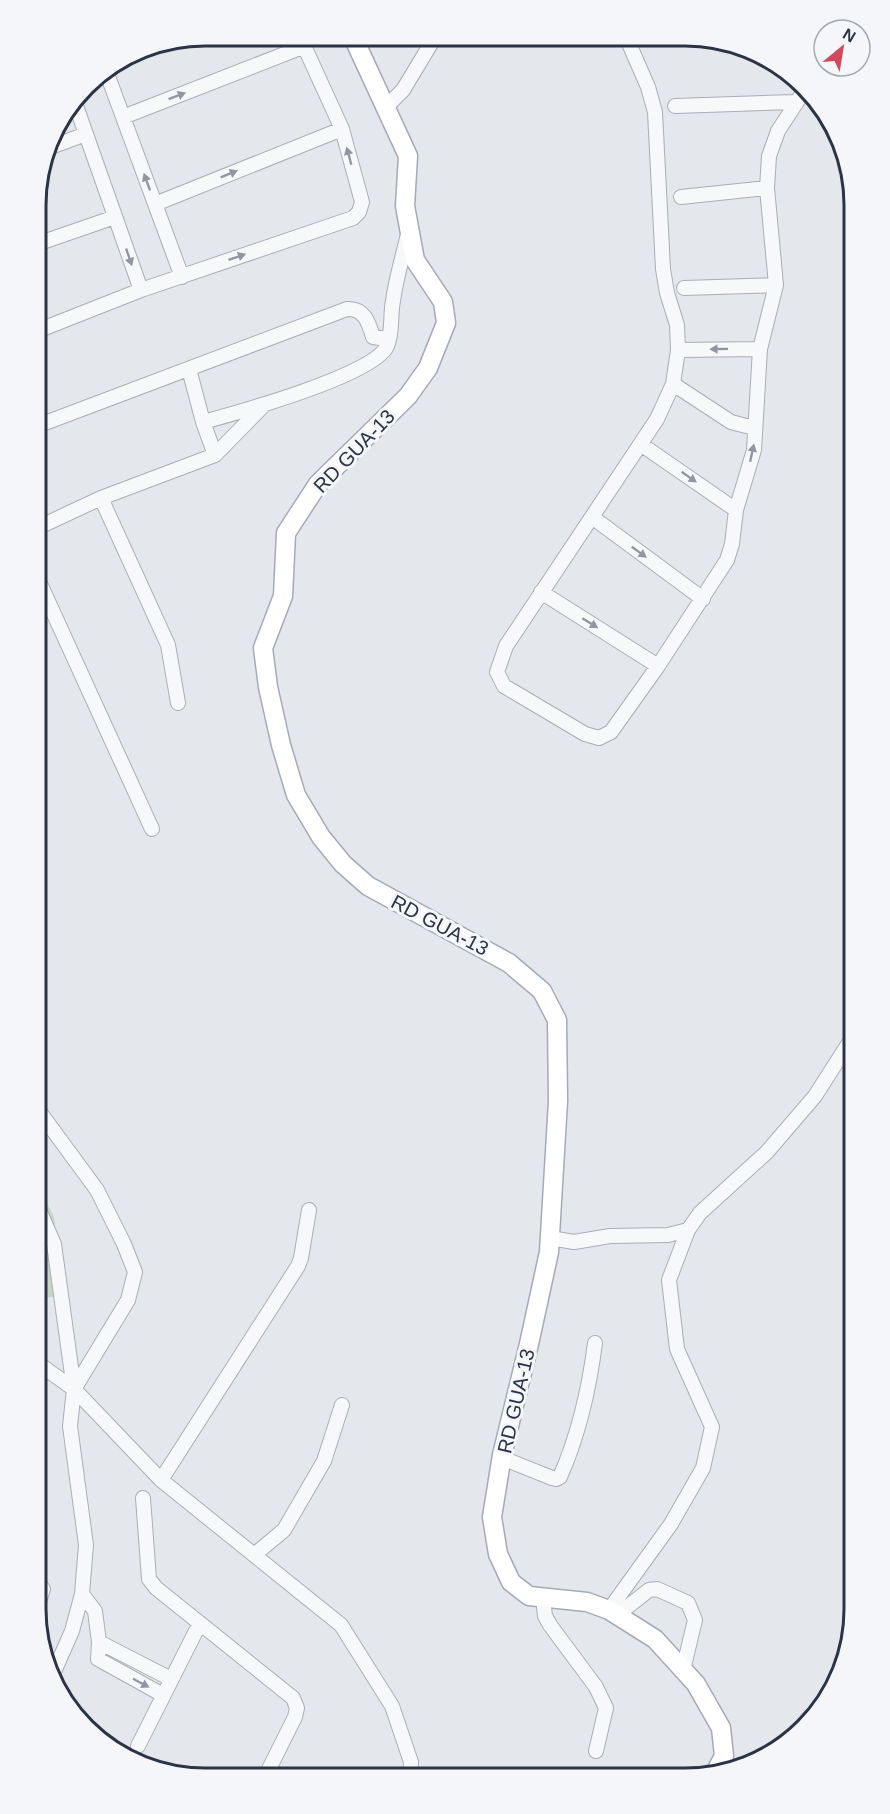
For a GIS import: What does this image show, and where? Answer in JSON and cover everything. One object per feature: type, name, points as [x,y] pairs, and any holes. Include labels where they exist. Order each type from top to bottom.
[{"type":"main road","name":"RD GUA-13","points":[[358,47],[408,156],[405,206],[415,260],[443,302],[446,323],[428,369],[408,396],[318,484],[286,533],[283,596],[263,648],[268,687],[281,745],[296,795],[321,837],[343,864],[368,886],[509,963],[542,991],[557,1020],[558,1101],[550,1238],[530,1344],[502,1458],[492,1516],[498,1554],[511,1582],[529,1596],[587,1602],[613,1613],[655,1639],[696,1684],[721,1728],[724,1756],[720,1763]]},
{"type":"street","points":[[630,46],[648,87],[655,112],[663,269],[667,293],[677,325],[678,350],[673,384],[665,405],[642,445],[506,646],[497,672],[504,686],[585,735],[599,738],[611,732],[658,666],[727,560],[732,544],[736,510],[754,450],[760,349],[776,285],[767,188],[769,156],[778,131],[799,96]]},
{"type":"street","points":[[123,117],[288,47]]},
{"type":"street","points":[[47,327],[141,290],[356,215],[362,202],[342,129],[305,47]]},
{"type":"street","points":[[385,108],[402,90],[430,47]]},
{"type":"street","points":[[109,79],[182,277]]},
{"type":"street","points":[[675,106],[795,102]]},
{"type":"street","points":[[78,111],[141,290]]},
{"type":"street","points":[[155,204],[342,129]]},
{"type":"street","points":[[60,144],[86,134]]},
{"type":"street","points":[[681,197],[767,188]]},
{"type":"street","points":[[47,241],[115,217]]},
{"type":"street","points":[[203,422],[263,405],[348,374],[379,356],[387,348],[392,302],[409,230]]},
{"type":"street","points":[[684,288],[776,285]]},
{"type":"street","points":[[47,422],[347,309],[364,315],[373,338],[388,339]]},
{"type":"street","points":[[678,350],[760,349]]},
{"type":"street","points":[[189,369],[203,422],[215,455]]},
{"type":"street","points":[[673,384],[731,422],[754,428]]},
{"type":"street","points":[[47,523],[101,498],[215,455],[263,405]]},
{"type":"street","points":[[642,445],[736,510]]},
{"type":"street","points":[[101,498],[168,645],[178,703]]},
{"type":"street","points":[[592,517],[703,599]]},
{"type":"street","points":[[541,592],[658,666]]},
{"type":"street","points":[[47,598],[152,829]]},
{"type":"street","points":[[613,1613],[671,1524],[703,1468],[712,1427],[677,1349],[669,1280],[687,1230],[700,1213],[767,1152],[815,1095],[843,1051]]},
{"type":"street","points":[[46,1122],[97,1190],[135,1272],[128,1300],[74,1389]]},
{"type":"street","points":[[161,1480],[298,1266],[309,1210]]},
{"type":"street","points":[[46,1226],[54,1244],[74,1389],[70,1426],[86,1545],[82,1593],[72,1631],[57,1664]]},
{"type":"street","points":[[550,1238],[574,1242],[610,1236],[668,1235],[687,1230]]},
{"type":"street","points":[[502,1458],[552,1478],[560,1477],[583,1414],[595,1343]]},
{"type":"street","points":[[46,1369],[74,1389],[161,1480],[341,1626],[392,1706],[411,1762],[411,1768]]},
{"type":"street","points":[[254,1555],[284,1530],[324,1461],[342,1405]]},
{"type":"street","points":[[143,1498],[149,1579],[156,1588],[293,1698],[297,1708],[295,1717],[270,1768]]},
{"type":"street","points":[[613,1613],[649,1590],[657,1589],[688,1604],[695,1620],[683,1670]]},
{"type":"street","points":[[82,1593],[95,1611],[99,1642],[98,1659],[163,1695]]},
{"type":"street","points":[[543,1598],[545,1616],[550,1625],[596,1687],[606,1708],[596,1751]]},
{"type":"street","points":[[138,1746],[200,1623]]},
{"type":"street","points":[[99,1642],[171,1679]]},
{"type":"green space","points":[[46,1201],[54,1218],[61,1264],[58,1296],[46,1298]]}]
